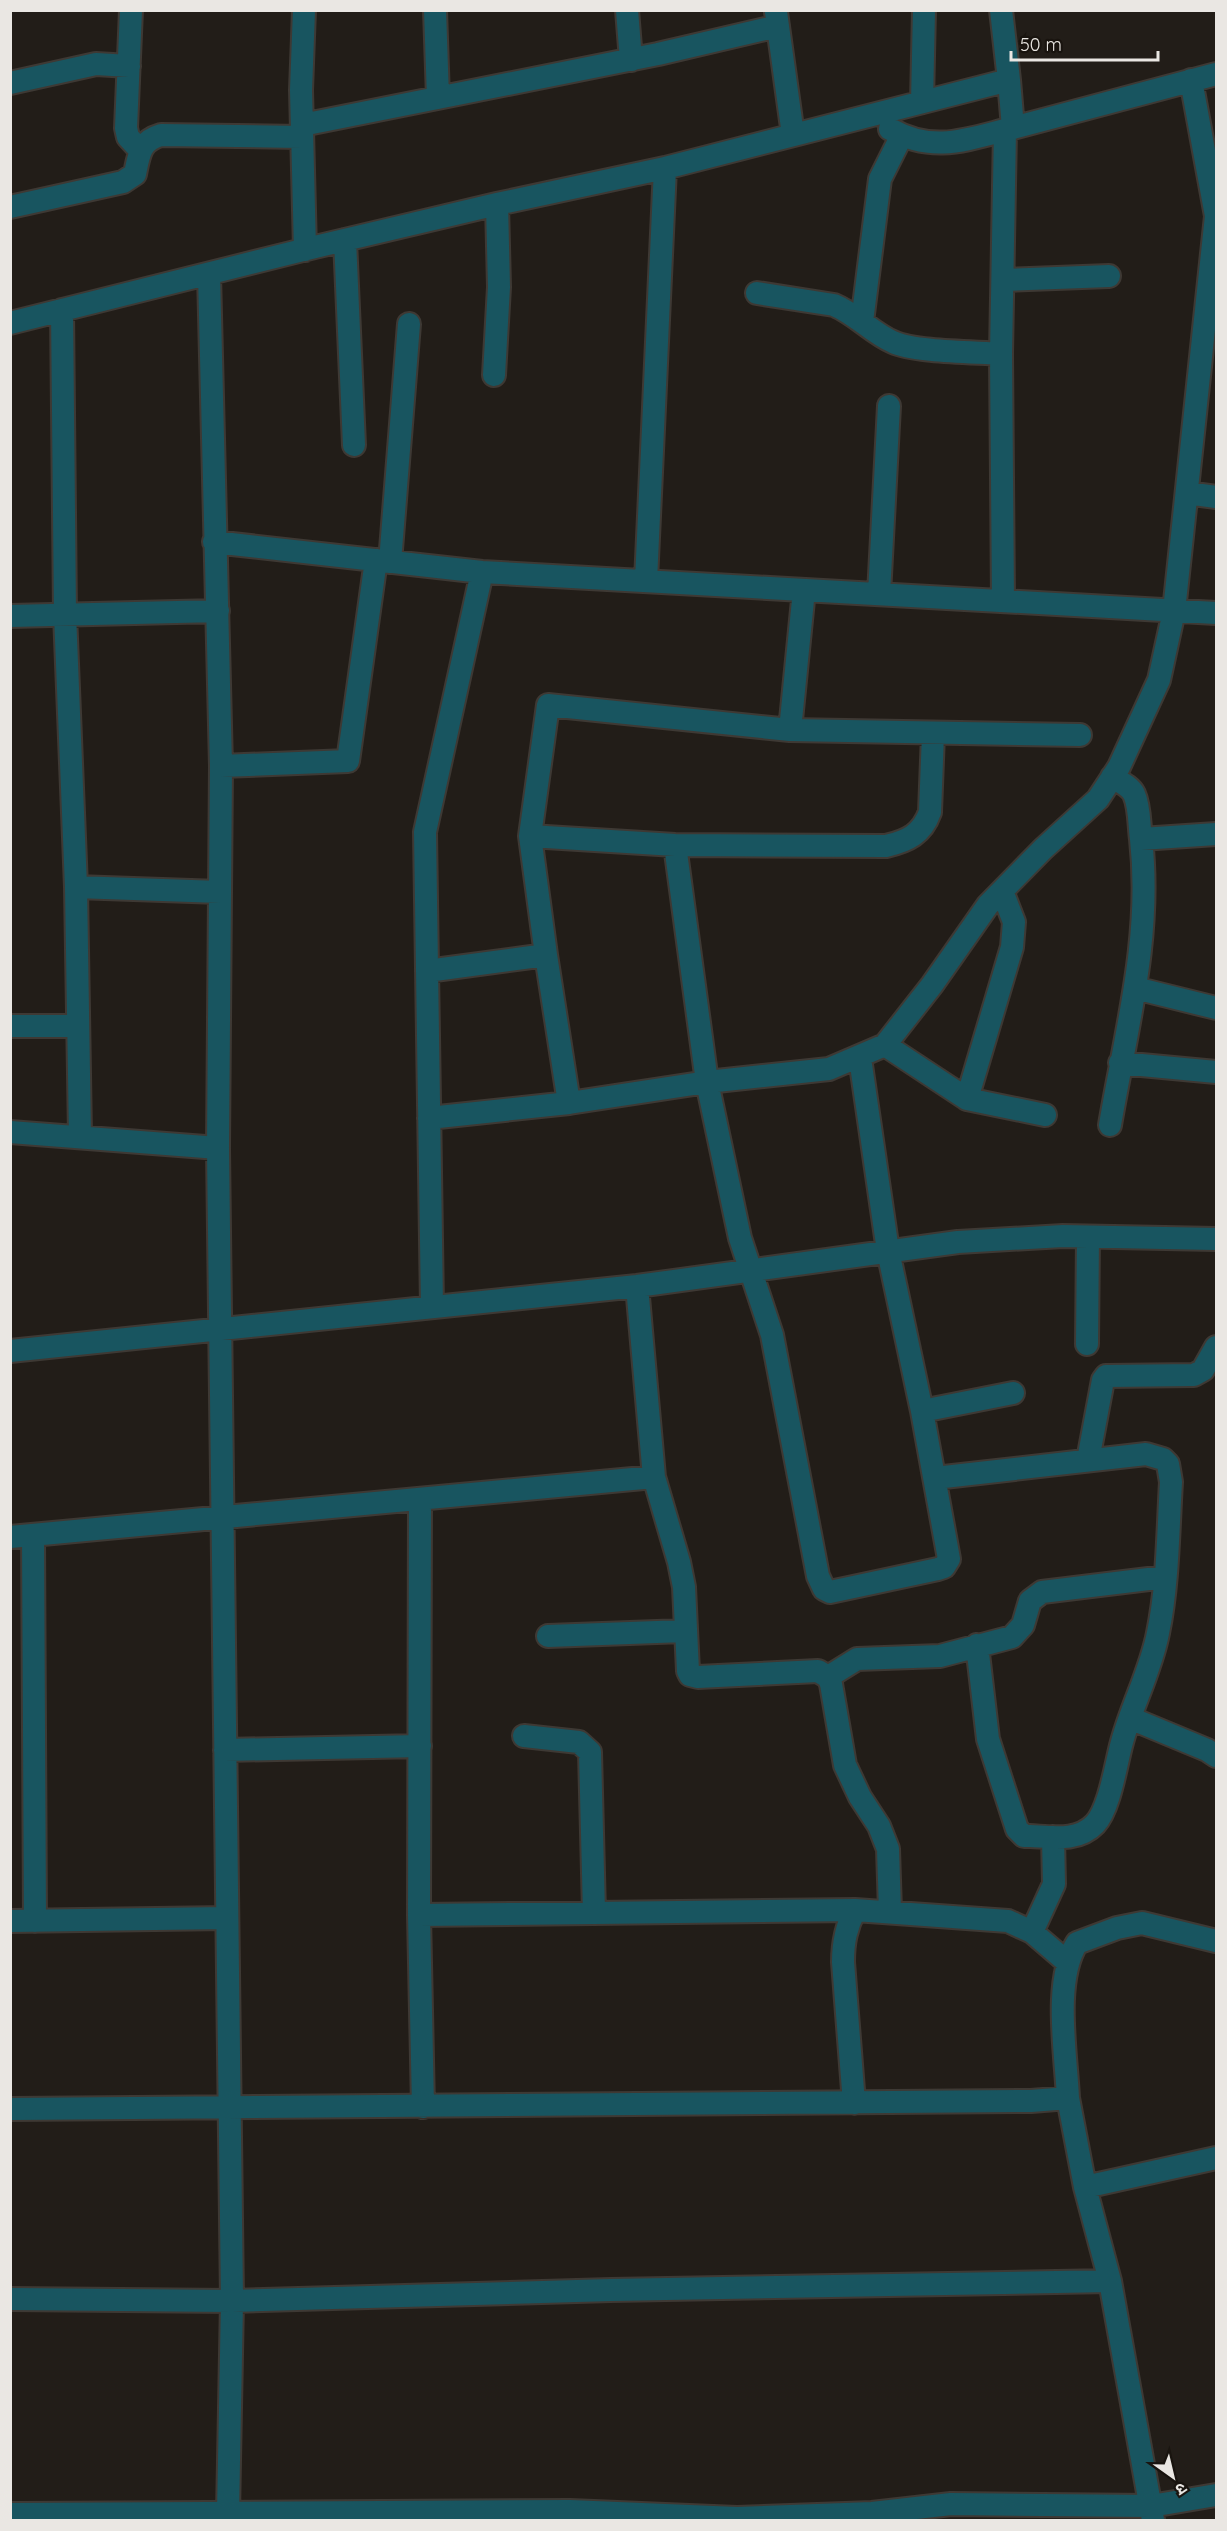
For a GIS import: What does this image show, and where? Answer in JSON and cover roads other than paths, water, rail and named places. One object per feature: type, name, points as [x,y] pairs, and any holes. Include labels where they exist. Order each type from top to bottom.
[{"type":"street","points":[[131,10],[126,133],[140,150]]},
{"type":"street","points":[[304,10],[302,131],[305,250]]},
{"type":"street","points":[[435,10],[438,98]]},
{"type":"street","points":[[627,10],[631,60]]},
{"type":"street","points":[[922,102],[924,10]]},
{"type":"street","points":[[1001,10],[1009,80],[1001,354],[1003,601]]},
{"type":"street","points":[[10,207],[123,182],[135,174],[140,150],[145,142],[161,135],[302,131],[438,98],[631,60],[777,18],[793,135]]},
{"type":"street","points":[[10,83],[96,64],[129,66]]},
{"type":"street","points":[[868,116],[902,135],[920,141],[951,144],[1216,74]]},
{"type":"street","points":[[10,323],[496,204],[665,168],[1009,80]]},
{"type":"street","points":[[429,1118],[569,1103],[707,1082],[829,1069],[860,1058],[885,1045],[933,985],[988,905],[1043,849],[1098,799],[1112,777],[1159,680],[1174,611],[1216,216],[1191,80]]},
{"type":"street","points":[[862,322],[880,179],[902,135]]},
{"type":"street","points":[[646,581],[665,168]]},
{"type":"street","points":[[494,375],[499,287],[496,204]]},
{"type":"street","points":[[345,240],[354,445]]},
{"type":"street","points":[[209,274],[221,766],[218,1148],[232,2301],[228,2514]]},
{"type":"street","points":[[1003,280],[1109,276]]},
{"type":"street","points":[[757,292],[834,305],[900,345],[1001,354]]},
{"type":"street","points":[[62,310],[65,614],[76,887],[80,1136]]},
{"type":"street","points":[[221,766],[348,761],[383,561],[409,324]]},
{"type":"street","points":[[879,594],[889,406]]},
{"type":"street","points":[[1187,493],[1216,497]]},
{"type":"street","points":[[214,542],[482,572],[1216,613]]},
{"type":"street","points":[[432,1307],[425,832],[482,572]]},
{"type":"street","points":[[790,730],[804,590]]},
{"type":"street","points":[[10,616],[218,611]]},
{"type":"street","points":[[569,1103],[530,836],[548,705],[790,730],[1080,735]]},
{"type":"street","points":[[530,836],[675,845],[886,846],[908,840],[926,822],[930,812],[933,734]]},
{"type":"street","points":[[1110,1125],[1144,925],[1141,839],[1133,793],[1125,784],[1112,777]]},
{"type":"street","points":[[1141,839],[1216,834]]},
{"type":"street","points":[[675,845],[707,1082],[740,1238],[772,1335],[818,1576],[824,1588],[830,1592],[938,1569],[947,1563],[949,1552],[888,1251],[860,1058]]},
{"type":"street","points":[[76,887],[220,892]]},
{"type":"street","points":[[967,1099],[1012,947],[1014,922],[1002,891]]},
{"type":"street","points":[[427,971],[546,956]]},
{"type":"street","points":[[1135,987],[1216,1008]]},
{"type":"street","points":[[10,1026],[78,1026]]},
{"type":"street","points":[[885,1045],[967,1099],[1046,1115]]},
{"type":"street","points":[[1120,1063],[1216,1072]]},
{"type":"street","points":[[10,1132],[218,1148]]},
{"type":"street","points":[[1087,1344],[1088,1237]]},
{"type":"street","points":[[10,1351],[637,1286],[958,1242],[1088,1237],[1216,1239]]},
{"type":"street","points":[[637,1286],[654,1477],[684,1587],[686,1663],[690,1675],[693,1677],[818,1671],[828,1677],[845,1765],[860,1797],[879,1826],[888,1849],[890,1911]]},
{"type":"street","points":[[1088,1460],[1103,1380],[1106,1376],[1194,1375],[1203,1370],[1216,1347]]},
{"type":"street","points":[[922,1411],[1013,1393]]},
{"type":"street","points":[[935,1478],[1146,1454],[1155,1455],[1168,1464],[1171,1482],[1165,1577],[1158,1636],[1130,1718],[1102,1812],[1095,1824],[1084,1832],[1071,1837],[1024,1836],[1014,1823],[988,1739],[977,1646]]},
{"type":"street","points":[[35,1921],[22,1536],[654,1477]]},
{"type":"street","points":[[420,1499],[419,1915],[423,2107]]},
{"type":"street","points":[[828,1677],[857,1659],[940,1656],[1000,1641],[1018,1633],[1030,1601],[1042,1592],[1165,1577]]},
{"type":"street","points":[[548,1636],[684,1631]]},
{"type":"street","points":[[1130,1718],[1207,1750],[1216,1756]]},
{"type":"street","points":[[524,1736],[579,1742],[590,1752],[594,1913]]},
{"type":"street","points":[[225,1750],[420,1746]]},
{"type":"street","points":[[1032,1932],[1054,1884],[1053,1837]]},
{"type":"street","points":[[854,2103],[843,1953],[847,1926],[855,1910]]},
{"type":"street","points":[[419,1915],[890,1911],[1008,1921],[1032,1932],[1067,1962]]},
{"type":"street","points":[[10,1921],[227,1918]]},
{"type":"street","points":[[1152,2513],[1110,2281],[1085,2187],[1068,2098],[1064,2005],[1067,1962],[1077,1943],[1130,1924],[1142,1923],[1216,1941]]},
{"type":"street","points":[[10,2109],[854,2103],[1031,2101],[1068,2098]]},
{"type":"street","points":[[1085,2187],[1216,2158]]},
{"type":"street","points":[[10,2299],[232,2301],[611,2290],[1110,2281]]},
{"type":"street","points":[[10,2514],[570,2511],[737,2518],[872,2513],[951,2504],[1152,2513],[1216,2495]]}]
